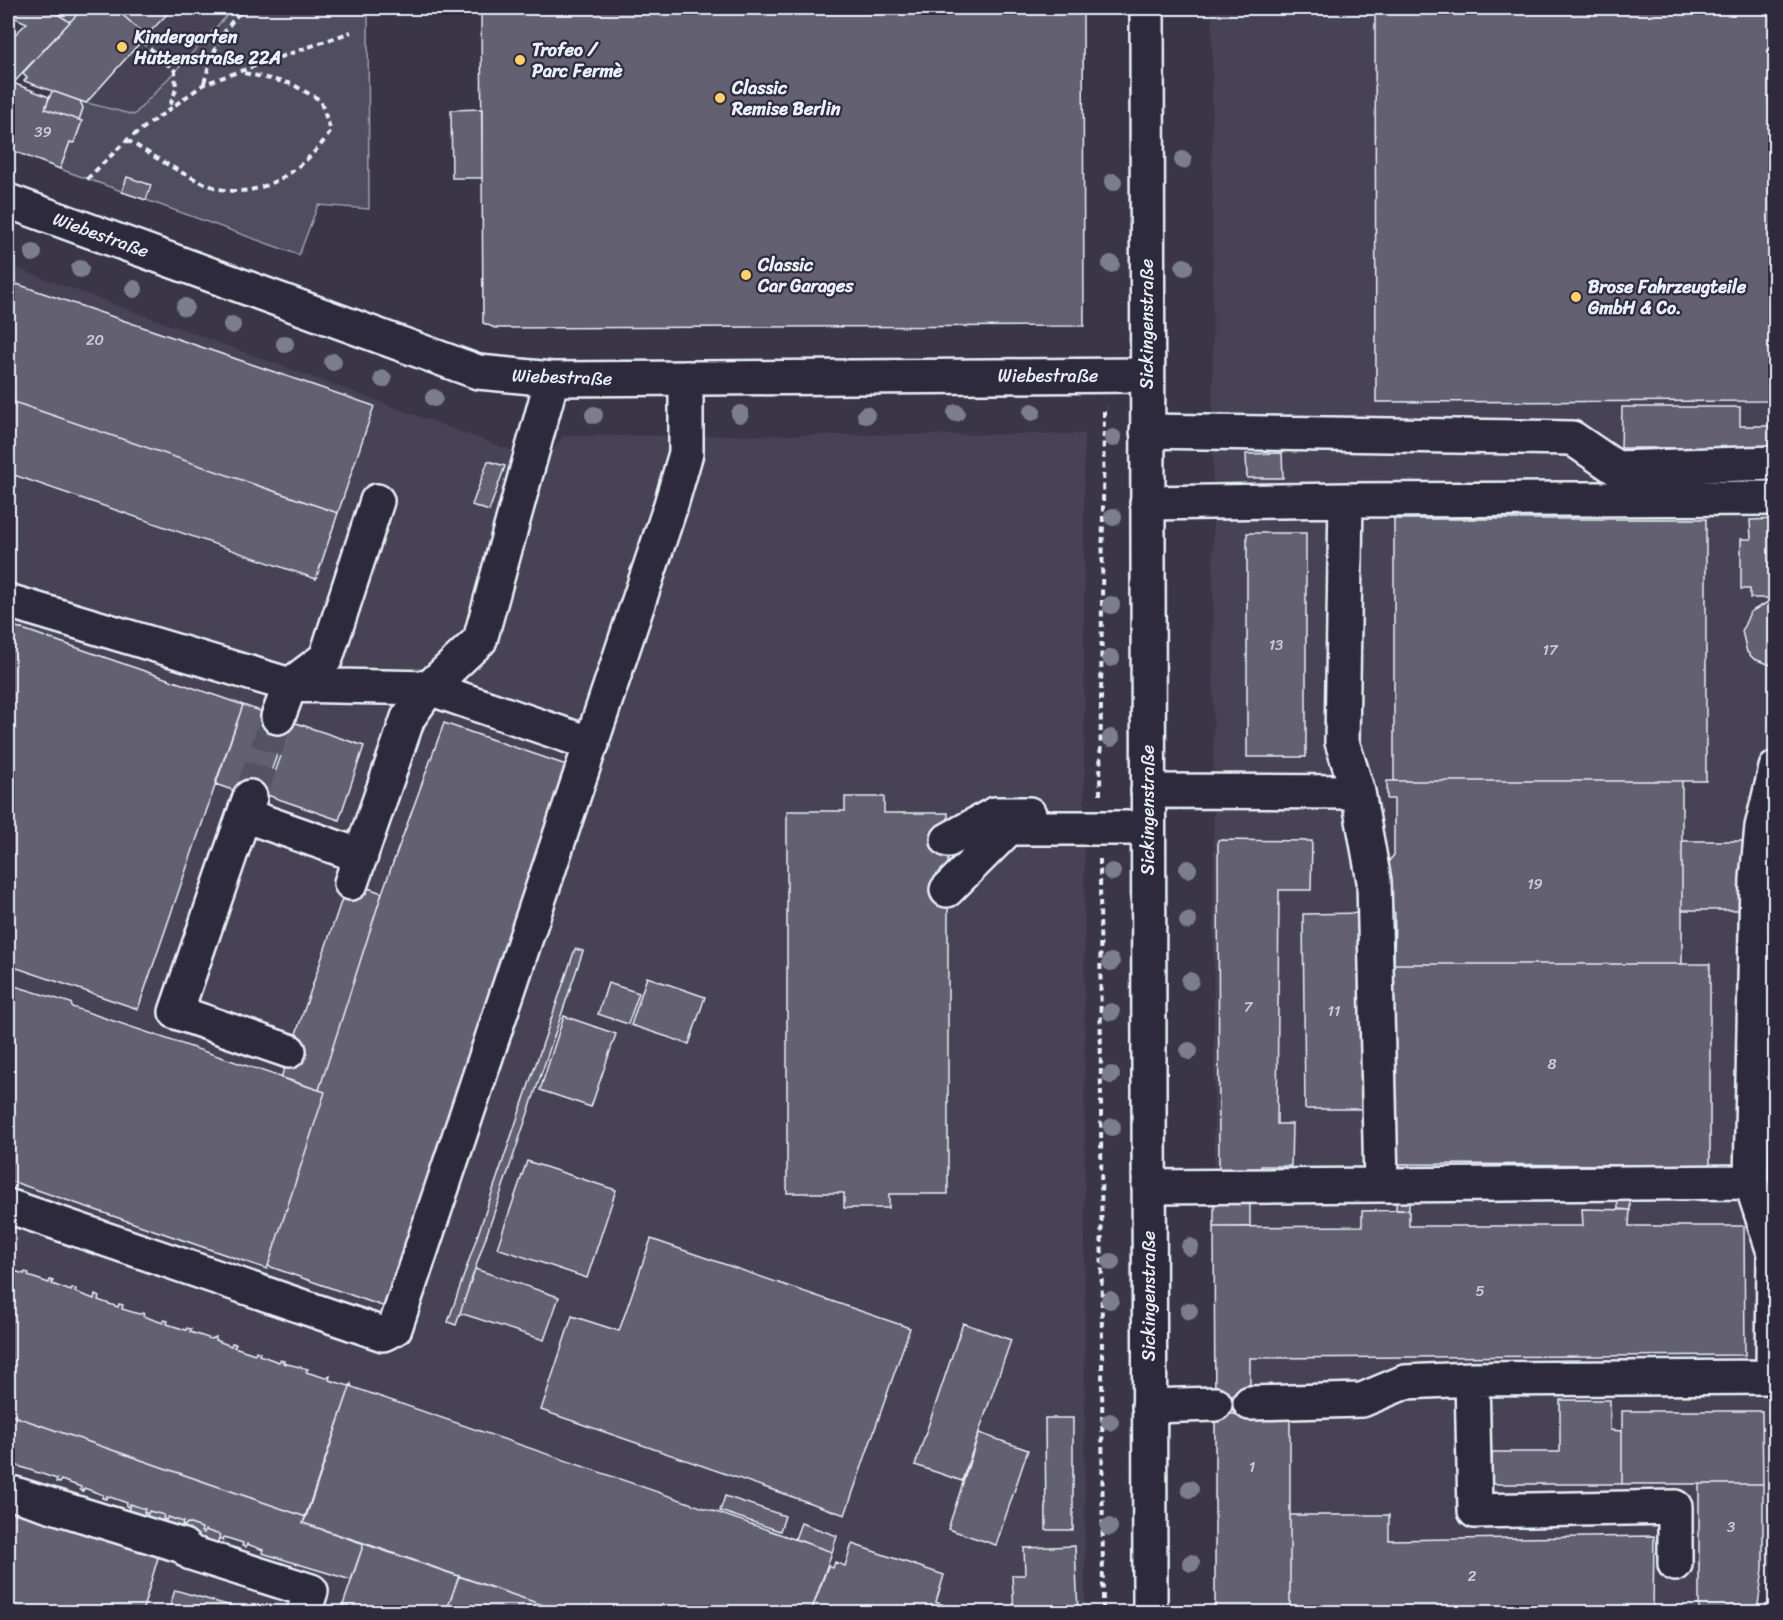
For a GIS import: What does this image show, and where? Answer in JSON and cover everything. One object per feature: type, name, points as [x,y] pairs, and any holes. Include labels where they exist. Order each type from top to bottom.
[{"type":"main road","name":"Sickingenstraße","points":[[1147,8],[1150,1612]]},
{"type":"main road","name":"Wiebestraße","points":[[8,201],[478,372],[552,379],[1147,375]]},
{"type":"main road","points":[[8,1206],[383,1334],[395,1328],[670,508],[686,453],[686,378]]},
{"type":"main road","points":[[289,1051],[176,1012],[247,806],[356,869],[408,718],[429,688],[480,640],[552,379]]},
{"type":"main road","points":[[1147,431],[1572,438],[1617,468],[1776,463]]},
{"type":"main road","points":[[1147,503],[1776,498]]},
{"type":"main road","points":[[1346,500],[1342,742],[1358,792],[1374,881],[1380,1183]]},
{"type":"main road","points":[[278,717],[290,685],[326,658],[377,501]]},
{"type":"main road","points":[[8,601],[290,685],[429,688],[591,744]]},
{"type":"main road","points":[[1250,1402],[1362,1400],[1405,1382],[1472,1379],[1774,1377],[1774,1252],[1751,1182],[1757,879],[1762,826],[1776,768]]},
{"type":"main road","points":[[947,890],[1009,828],[1099,821],[1148,811],[1358,792]]},
{"type":"main road","points":[[948,840],[995,814],[1099,821]]},
{"type":"main road","points":[[1149,1187],[1380,1183],[1751,1182]]},
{"type":"main road","points":[[1472,1379],[1475,1511],[1675,1507],[1675,1564]]},
{"type":"main road","points":[[1149,1406],[1215,1404]]},
{"type":"main road","points":[[8,1492],[183,1546],[191,1553],[311,1591]]},
{"type":"path","points":[[204,84],[214,48],[231,21],[243,8]]},
{"type":"path","points":[[87,179],[127,140],[204,84],[351,32]]},
{"type":"path","points":[[142,41],[175,71],[176,89],[170,107]]},
{"type":"path","points":[[127,140],[213,187],[240,191],[270,183],[297,170],[316,153],[332,131],[320,100],[292,84],[240,72]]},
{"type":"path","points":[[1103,1612],[1099,821],[1104,410]]},
{"type":"path","points":[[1774,1612],[1776,1606]]},
{"type":"shaded area","name":"Kindergarten Huttenstraße 22A","points":[[48,8],[234,8],[134,115],[80,101],[24,81],[69,22]]},
{"type":"shaded area","points":[[234,8],[368,8],[369,209],[318,205],[299,255],[60,169],[70,142],[74,143],[82,122],[79,120],[83,108],[80,101],[134,115]]},
{"type":"shaded area","points":[[1212,8],[1775,8],[1776,1563],[1763,1566],[1758,1612],[1215,1612]]},
{"type":"shaded area","points":[[8,265],[543,462],[563,436],[1084,434],[1085,1612],[8,1612]]},
{"type":"building","points":[[8,8],[48,8],[70,22],[8,89],[8,41],[27,23],[8,15]]},
{"type":"building","points":[[48,8],[83,8],[70,22]]},
{"type":"building","points":[[83,8],[115,8],[146,36],[86,103],[24,81],[27,78],[22,73]]},
{"type":"building","points":[[115,8],[173,8],[146,36]]},
{"type":"building","points":[[481,8],[1083,8],[1084,326],[495,328],[483,323]]},
{"type":"building","name":"Brose Fahrzeugteile GmbH & Co.","points":[[1375,8],[1776,8],[1776,401],[1376,402]]},
{"type":"building","points":[[13,83],[49,97],[45,109],[82,121],[74,143],[70,142],[60,169],[8,149],[8,89]]},
{"type":"building","points":[[52,91],[80,101],[83,108],[79,120],[45,109]]},
{"type":"building","points":[[482,109],[482,178],[452,178],[451,110]]},
{"type":"building","points":[[127,177],[151,185],[146,200],[122,192]]},
{"type":"building","points":[[8,281],[374,406],[338,513],[8,400]]},
{"type":"building","points":[[8,400],[338,513],[316,579],[8,473]]},
{"type":"building","points":[[1622,407],[1740,407],[1740,426],[1776,426],[1776,448],[1621,448]]},
{"type":"building","points":[[1282,453],[1283,478],[1247,478],[1246,454]]},
{"type":"building","points":[[488,461],[505,466],[489,511],[472,505]]},
{"type":"building","points":[[1394,519],[1706,519],[1706,781],[1394,781]]},
{"type":"building","points":[[1776,519],[1776,598],[1750,598],[1750,589],[1741,589],[1741,539],[1751,539],[1750,520]]},
{"type":"building","points":[[1247,533],[1306,533],[1306,757],[1247,757]]},
{"type":"building","points":[[1768,602],[1776,602],[1774,666],[1754,659],[1747,652],[1742,631],[1750,612]]},
{"type":"building","points":[[8,624],[243,705],[138,1009],[8,965]]},
{"type":"building","points":[[243,705],[289,721],[261,800],[215,784]]},
{"type":"building","points":[[293,722],[364,746],[339,820],[267,795]]},
{"type":"building","points":[[444,723],[572,767],[388,1308],[268,1266],[325,1092],[319,1090],[382,893]]},
{"type":"building","points":[[1387,781],[1682,781],[1682,964],[1394,964],[1395,913],[1387,906],[1387,863],[1394,855],[1394,799],[1387,799]]},
{"type":"building","points":[[845,797],[884,797],[884,813],[948,813],[948,1194],[889,1194],[889,1208],[844,1208],[844,1193],[787,1193],[787,811],[845,811]]},
{"type":"building","points":[[1218,840],[1312,841],[1311,890],[1279,890],[1277,1124],[1292,1124],[1291,1166],[1261,1166],[1261,1174],[1219,1175]]},
{"type":"building","points":[[1682,841],[1744,841],[1744,910],[1682,910]]},
{"type":"building","points":[[348,881],[382,893],[319,1090],[281,1078]]},
{"type":"building","points":[[1364,913],[1364,1109],[1305,1109],[1303,914]]},
{"type":"building","points":[[575,949],[583,951],[456,1325],[448,1322]]},
{"type":"building","points":[[1393,964],[1710,964],[1710,1165],[1393,1164]]},
{"type":"building","points":[[647,977],[705,997],[689,1044],[631,1025]]},
{"type":"building","points":[[608,983],[639,993],[628,1024],[598,1014]]},
{"type":"building","points":[[8,984],[71,1003],[72,1007],[325,1092],[267,1269],[8,1180]]},
{"type":"building","points":[[564,1016],[616,1034],[591,1107],[540,1090]]},
{"type":"building","points":[[527,1161],[616,1190],[587,1278],[497,1248]]},
{"type":"building","points":[[1397,1164],[1409,1164],[1409,1210],[1396,1210]]},
{"type":"building","points":[[1617,1165],[1630,1165],[1630,1210],[1618,1209]]},
{"type":"building","points":[[1250,1174],[1250,1227],[1214,1227],[1214,1204],[1241,1203],[1241,1175]]},
{"type":"building","points":[[1582,1209],[1630,1210],[1629,1226],[1744,1226],[1745,1355],[1250,1358],[1250,1414],[1215,1414],[1214,1227],[1362,1226],[1362,1211],[1409,1210],[1409,1226],[1583,1226]]},
{"type":"building","points":[[651,1239],[910,1328],[845,1515],[541,1410],[572,1316],[619,1331]]},
{"type":"building","points":[[8,1269],[24,1274],[29,1273],[28,1276],[49,1283],[50,1280],[53,1281],[52,1284],[71,1291],[72,1288],[76,1289],[75,1292],[94,1299],[95,1295],[99,1297],[98,1300],[118,1307],[119,1304],[123,1305],[122,1309],[139,1314],[144,1313],[143,1316],[163,1323],[164,1320],[168,1321],[167,1324],[186,1330],[191,1329],[190,1332],[211,1339],[216,1337],[215,1340],[231,1346],[232,1343],[236,1344],[234,1347],[255,1354],[256,1351],[260,1353],[259,1355],[279,1362],[280,1360],[284,1361],[283,1363],[308,1369],[306,1372],[326,1378],[330,1376],[329,1380],[349,1386],[351,1384],[306,1517],[8,1414]]},
{"type":"building","points":[[475,1269],[559,1297],[544,1340],[460,1313]]},
{"type":"building","points":[[963,1323],[1011,1340],[962,1481],[915,1465]]},
{"type":"building","points":[[351,1384],[352,1387],[832,1552],[811,1612],[563,1612],[303,1523]]},
{"type":"building","points":[[1560,1400],[1610,1400],[1610,1430],[1622,1431],[1622,1484],[1492,1484],[1492,1452],[1560,1452]]},
{"type":"building","points":[[1622,1411],[1762,1411],[1763,1484],[1622,1484]]},
{"type":"building","points":[[8,1414],[306,1517],[303,1523],[364,1543],[351,1580],[262,1553],[263,1550],[247,1544],[246,1547],[242,1546],[243,1543],[224,1537],[223,1540],[219,1538],[220,1535],[205,1530],[204,1533],[201,1532],[202,1528],[187,1523],[185,1526],[182,1525],[183,1522],[168,1517],[166,1520],[163,1519],[164,1515],[149,1511],[148,1514],[144,1512],[145,1509],[130,1504],[129,1507],[126,1506],[127,1503],[107,1496],[106,1499],[102,1498],[103,1495],[84,1488],[83,1491],[80,1490],[81,1487],[61,1480],[60,1483],[56,1482],[57,1479],[15,1465],[10,1466],[11,1463],[8,1462]]},
{"type":"building","points":[[1215,1414],[1250,1414],[1250,1420],[1290,1420],[1290,1612],[1215,1612]]},
{"type":"building","points":[[1045,1418],[1073,1418],[1073,1530],[1046,1530]]},
{"type":"building","points":[[979,1433],[1028,1450],[996,1545],[948,1529]]},
{"type":"building","points":[[1699,1484],[1763,1484],[1763,1569],[1757,1612],[1699,1612]]},
{"type":"building","points":[[725,1496],[785,1516],[780,1531],[720,1511]]},
{"type":"building","points":[[130,1504],[145,1509],[144,1512],[148,1514],[149,1511],[164,1515],[163,1519],[166,1520],[168,1517],[183,1522],[182,1525],[185,1526],[187,1523],[202,1528],[201,1532],[204,1533],[205,1530],[220,1535],[215,1551],[125,1521]]},
{"type":"building","points":[[8,1507],[160,1551],[142,1612],[8,1612]]},
{"type":"building","points":[[1290,1515],[1389,1515],[1389,1540],[1654,1536],[1653,1612],[1290,1612]]},
{"type":"building","points":[[801,1523],[837,1536],[832,1552],[795,1539]]},
{"type":"building","points":[[364,1543],[459,1576],[446,1612],[367,1612],[343,1605]]},
{"type":"building","points":[[852,1544],[944,1575],[936,1602],[944,1605],[941,1612],[811,1612],[828,1566],[833,1568],[835,1562],[845,1566]]},
{"type":"building","points":[[1075,1546],[1078,1612],[1014,1612],[1012,1575],[1025,1575],[1024,1548]]},
{"type":"building","points":[[459,1576],[563,1612],[446,1612]]},
{"type":"building","points":[[175,1590],[252,1612],[168,1612]]},
{"type":"tunnel","points":[[250,797],[278,717]]},
{"type":"place","name":"Kindergarten Huttenstraße 22A","points":[[122,47]]},
{"type":"place","name":"Trofeo / Parc Fermè","points":[[520,60]]},
{"type":"place","name":"Classic Remise Berlin","points":[[720,98]]},
{"type":"place","name":"Classic Car Garages","points":[[746,275]]},
{"type":"place","name":"Brose Fahrzeugteile GmbH & Co.","points":[[1576,297]]}]
